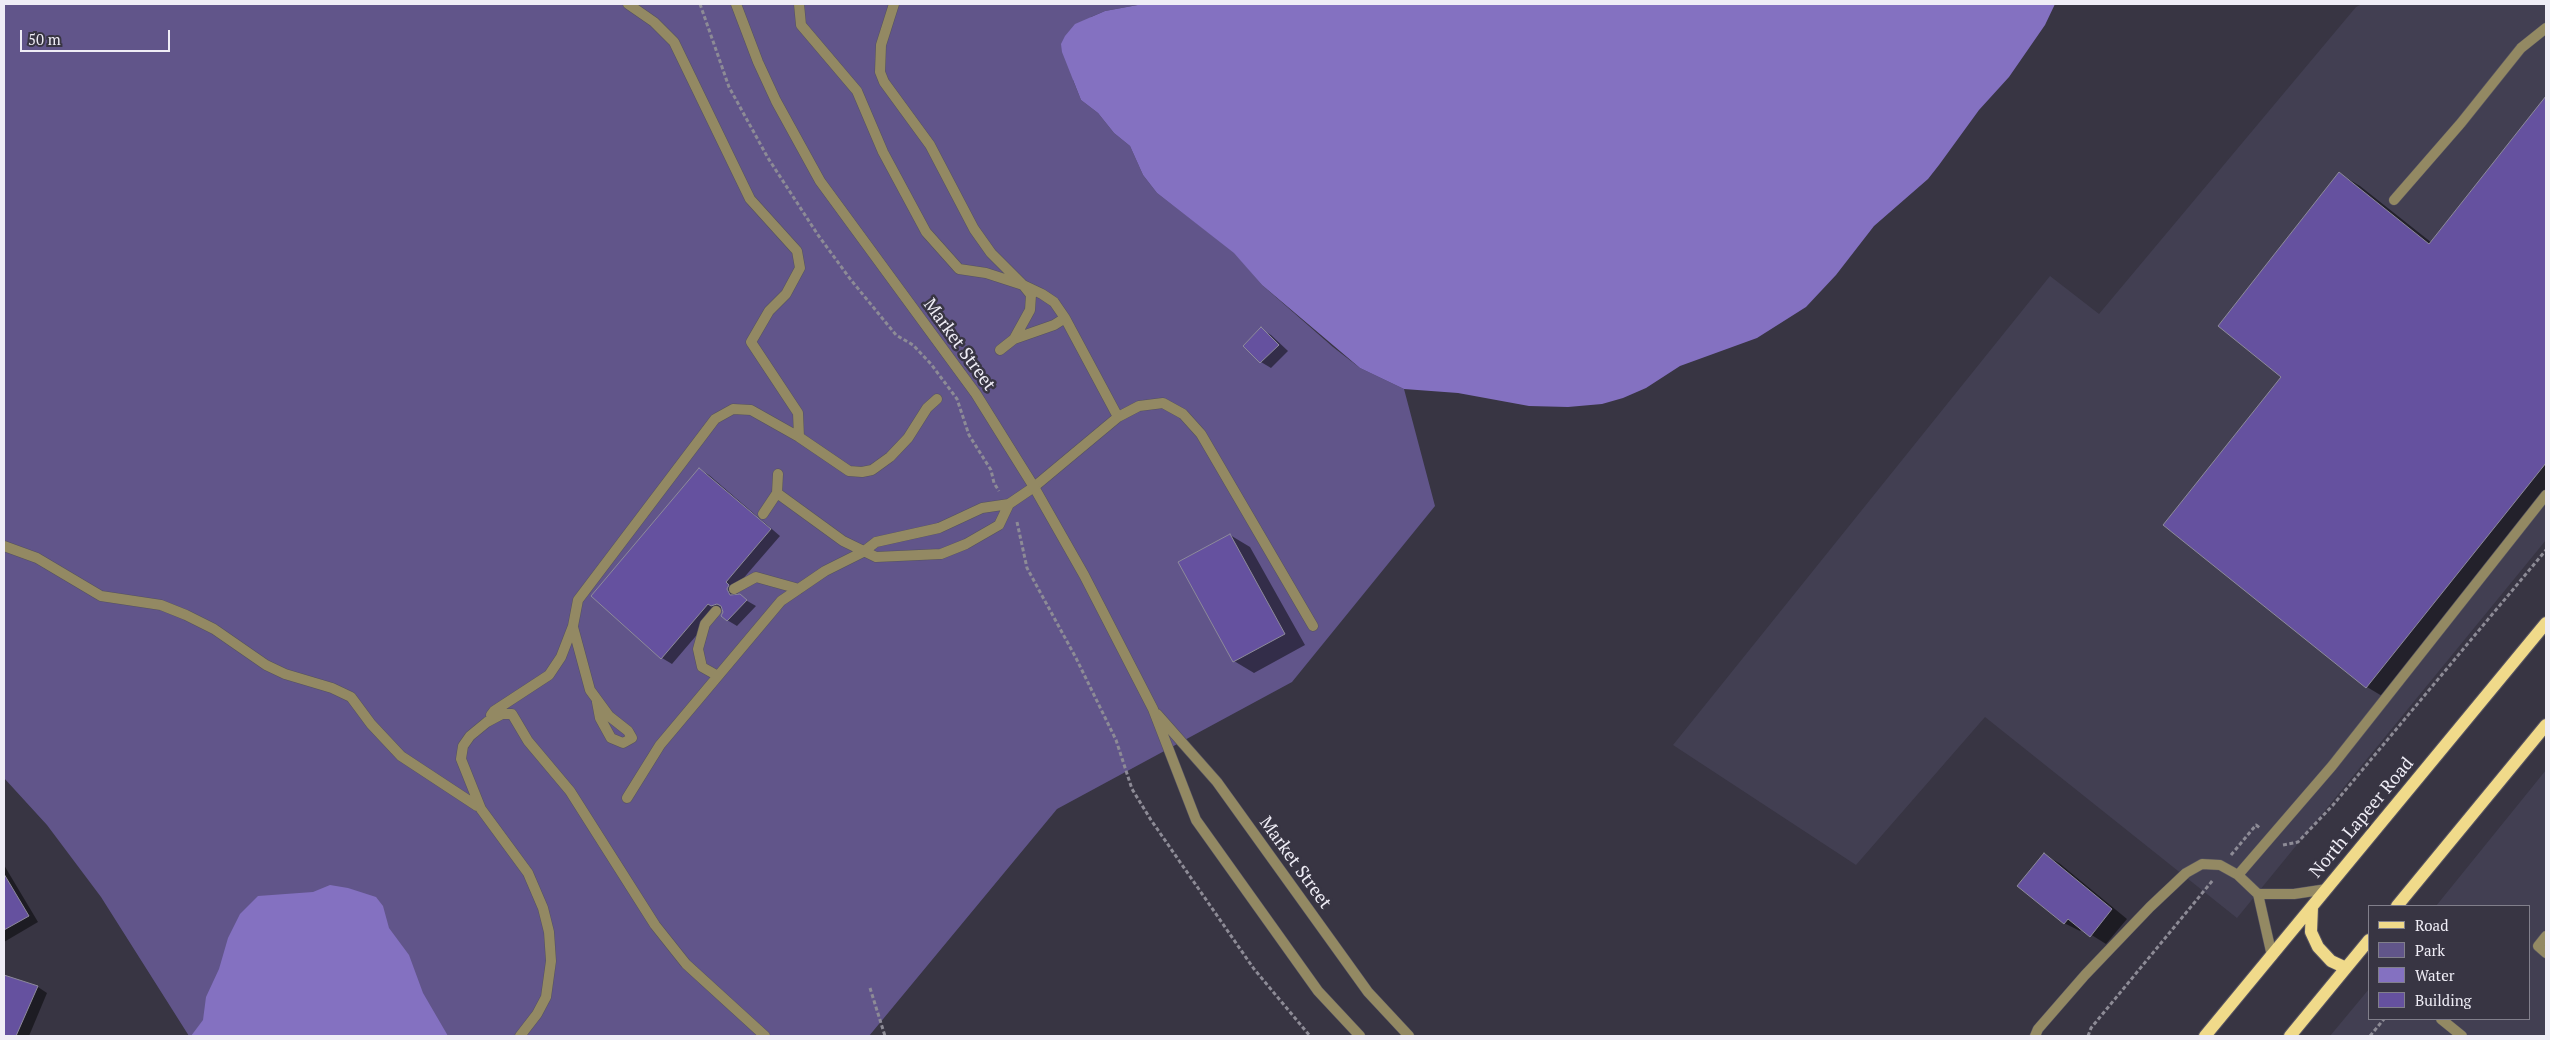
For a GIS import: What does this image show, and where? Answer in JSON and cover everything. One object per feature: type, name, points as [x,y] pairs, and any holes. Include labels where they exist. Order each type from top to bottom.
[{"type":"main road","name":"North Lapeer Road","points":[[2205,1036],[2546,623]]},
{"type":"main road","points":[[2397,905],[2546,725]]},
{"type":"main road","points":[[2312,907],[2311,932],[2318,947],[2331,961],[2346,968]]},
{"type":"main road","points":[[2290,1036],[2346,968],[2365,954]]},
{"type":"street","points":[[628,4],[654,22],[674,42],[750,199],[797,251],[800,268],[786,294],[769,311],[751,342],[798,413],[799,437]]},
{"type":"street","name":"Market Street","points":[[736,4],[758,62],[776,101],[820,181],[976,394],[1034,487],[1084,575],[1153,709],[1196,820],[1318,991],[1360,1036]]},
{"type":"street","points":[[799,4],[801,25],[857,91],[883,152],[926,232],[959,269],[986,273],[1023,285],[1054,302],[1065,318],[1118,417]]},
{"type":"street","points":[[894,4],[881,44],[880,72],[884,82],[941,162],[974,229],[991,253],[1031,295],[1030,310],[1014,339]]},
{"type":"street","points":[[2394,200],[2461,123],[2521,48],[2546,28]]},
{"type":"street","points":[[1000,350],[1014,339],[1054,325],[1065,318]]},
{"type":"street","points":[[520,1036],[538,1014],[546,997],[551,961],[549,932],[543,908],[528,873],[481,809],[461,759],[463,746],[487,722],[494,711],[549,675],[561,657],[573,626],[578,600],[715,419],[733,410],[751,410],[799,437],[849,471],[872,470],[898,448],[927,408],[937,398]]},
{"type":"street","points":[[627,798],[660,745],[781,601],[825,571],[863,552],[876,542],[939,528],[982,508],[1009,504],[1034,487],[1118,417],[1139,406],[1163,404],[1183,414],[1201,434],[1312,626]]},
{"type":"street","points":[[763,514],[777,492],[778,474]]},
{"type":"street","points":[[777,492],[843,541],[876,557],[941,554],[966,544],[1000,524],[1009,504]]},
{"type":"street","points":[[2238,875],[2332,766],[2546,495]]},
{"type":"street","points":[[4,546],[37,558],[101,596],[161,605],[186,615],[214,630],[266,665],[285,674],[332,688],[350,697],[384,740],[401,756],[465,796],[481,809]]},
{"type":"street","points":[[734,589],[756,577],[799,589]]},
{"type":"street","points":[[716,611],[705,624],[698,649],[702,667],[718,676]]},
{"type":"street","points":[[573,626],[590,690],[597,702]]},
{"type":"street","name":"Market Street","points":[[1153,709],[1217,782],[1368,992],[1409,1036]]},
{"type":"street","points":[[487,722],[502,714],[512,714],[528,741],[547,762],[587,815],[655,925],[686,964],[765,1036]]},
{"type":"street","points":[[2036,1036],[2038,1029],[2150,907],[2186,873],[2202,864],[2220,865],[2238,875],[2258,894],[2272,956]]},
{"type":"street","points":[[2258,894],[2285,895],[2327,889]]},
{"type":"street","points":[[2546,936],[2538,946],[2546,953]]},
{"type":"street","points":[[2443,1020],[2462,1036]]},
{"type":"path","points":[[2238,845],[2256,825],[2270,838],[2285,846],[2298,842],[2432,688],[2546,550]]},
{"type":"path","points":[[2088,1036],[2091,1028],[2208,886]]},
{"type":"path","points":[[870,988],[885,1036]]},
{"type":"path","points":[[2370,1036],[2383,1020]]},
{"type":"shaded area","points":[[2362,4],[2546,4],[2546,540],[2237,918],[1985,717],[1856,865],[1673,745],[2050,276],[2099,314],[2356,7]]},
{"type":"shaded area","points":[[2546,770],[2546,1036],[2330,1036],[2368,990],[2368,1020],[2530,1020],[2530,905],[2437,905]]},
{"type":"green space","points":[[4,4],[1143,4],[1105,11],[1091,17],[1073,80],[1081,100],[1098,113],[1114,133],[1130,146],[1143,175],[1157,193],[1235,253],[1262,285],[1333,347],[1360,368],[1404,389],[1435,506],[1292,682],[1057,809],[869,1036],[189,1036],[101,897],[47,825],[4,778]]},
{"type":"water","points":[[1143,4],[2055,4],[2045,25],[2009,77],[1979,110],[1928,179],[1874,226],[1836,275],[1806,307],[1757,338],[1680,366],[1646,388],[1623,398],[1602,404],[1568,407],[1529,406],[1458,393],[1404,389],[1360,368],[1262,285],[1234,253],[1157,193],[1143,175],[1130,146],[1114,133],[1098,113],[1081,100],[1062,52],[1061,44],[1075,24],[1105,11]]},
{"type":"water","points":[[330,885],[348,888],[376,897],[383,906],[389,928],[409,955],[423,993],[448,1036],[191,1036],[203,1020],[206,997],[219,969],[228,938],[240,914],[258,896],[313,892]]},
{"type":"building","points":[[2546,96],[2546,463],[2366,688],[2163,525],[2281,377],[2218,326],[2339,172],[2429,244]]},
{"type":"building","points":[[1261,327],[1279,345],[1260,363],[1243,346]]},
{"type":"building","points":[[699,468],[771,529],[726,582],[729,585],[727,589],[730,595],[740,594],[747,600],[727,621],[721,616],[723,612],[721,606],[717,604],[711,606],[708,604],[661,659],[591,596]]},
{"type":"building","points":[[1230,534],[1285,634],[1233,662],[1178,562]]},
{"type":"building","points":[[2044,853],[2112,909],[2090,937],[2068,919],[2064,924],[2017,886]]},
{"type":"building","points":[[4,874],[29,916],[4,930]]},
{"type":"building","points":[[4,975],[38,986],[16,1036],[4,1036]]}]
